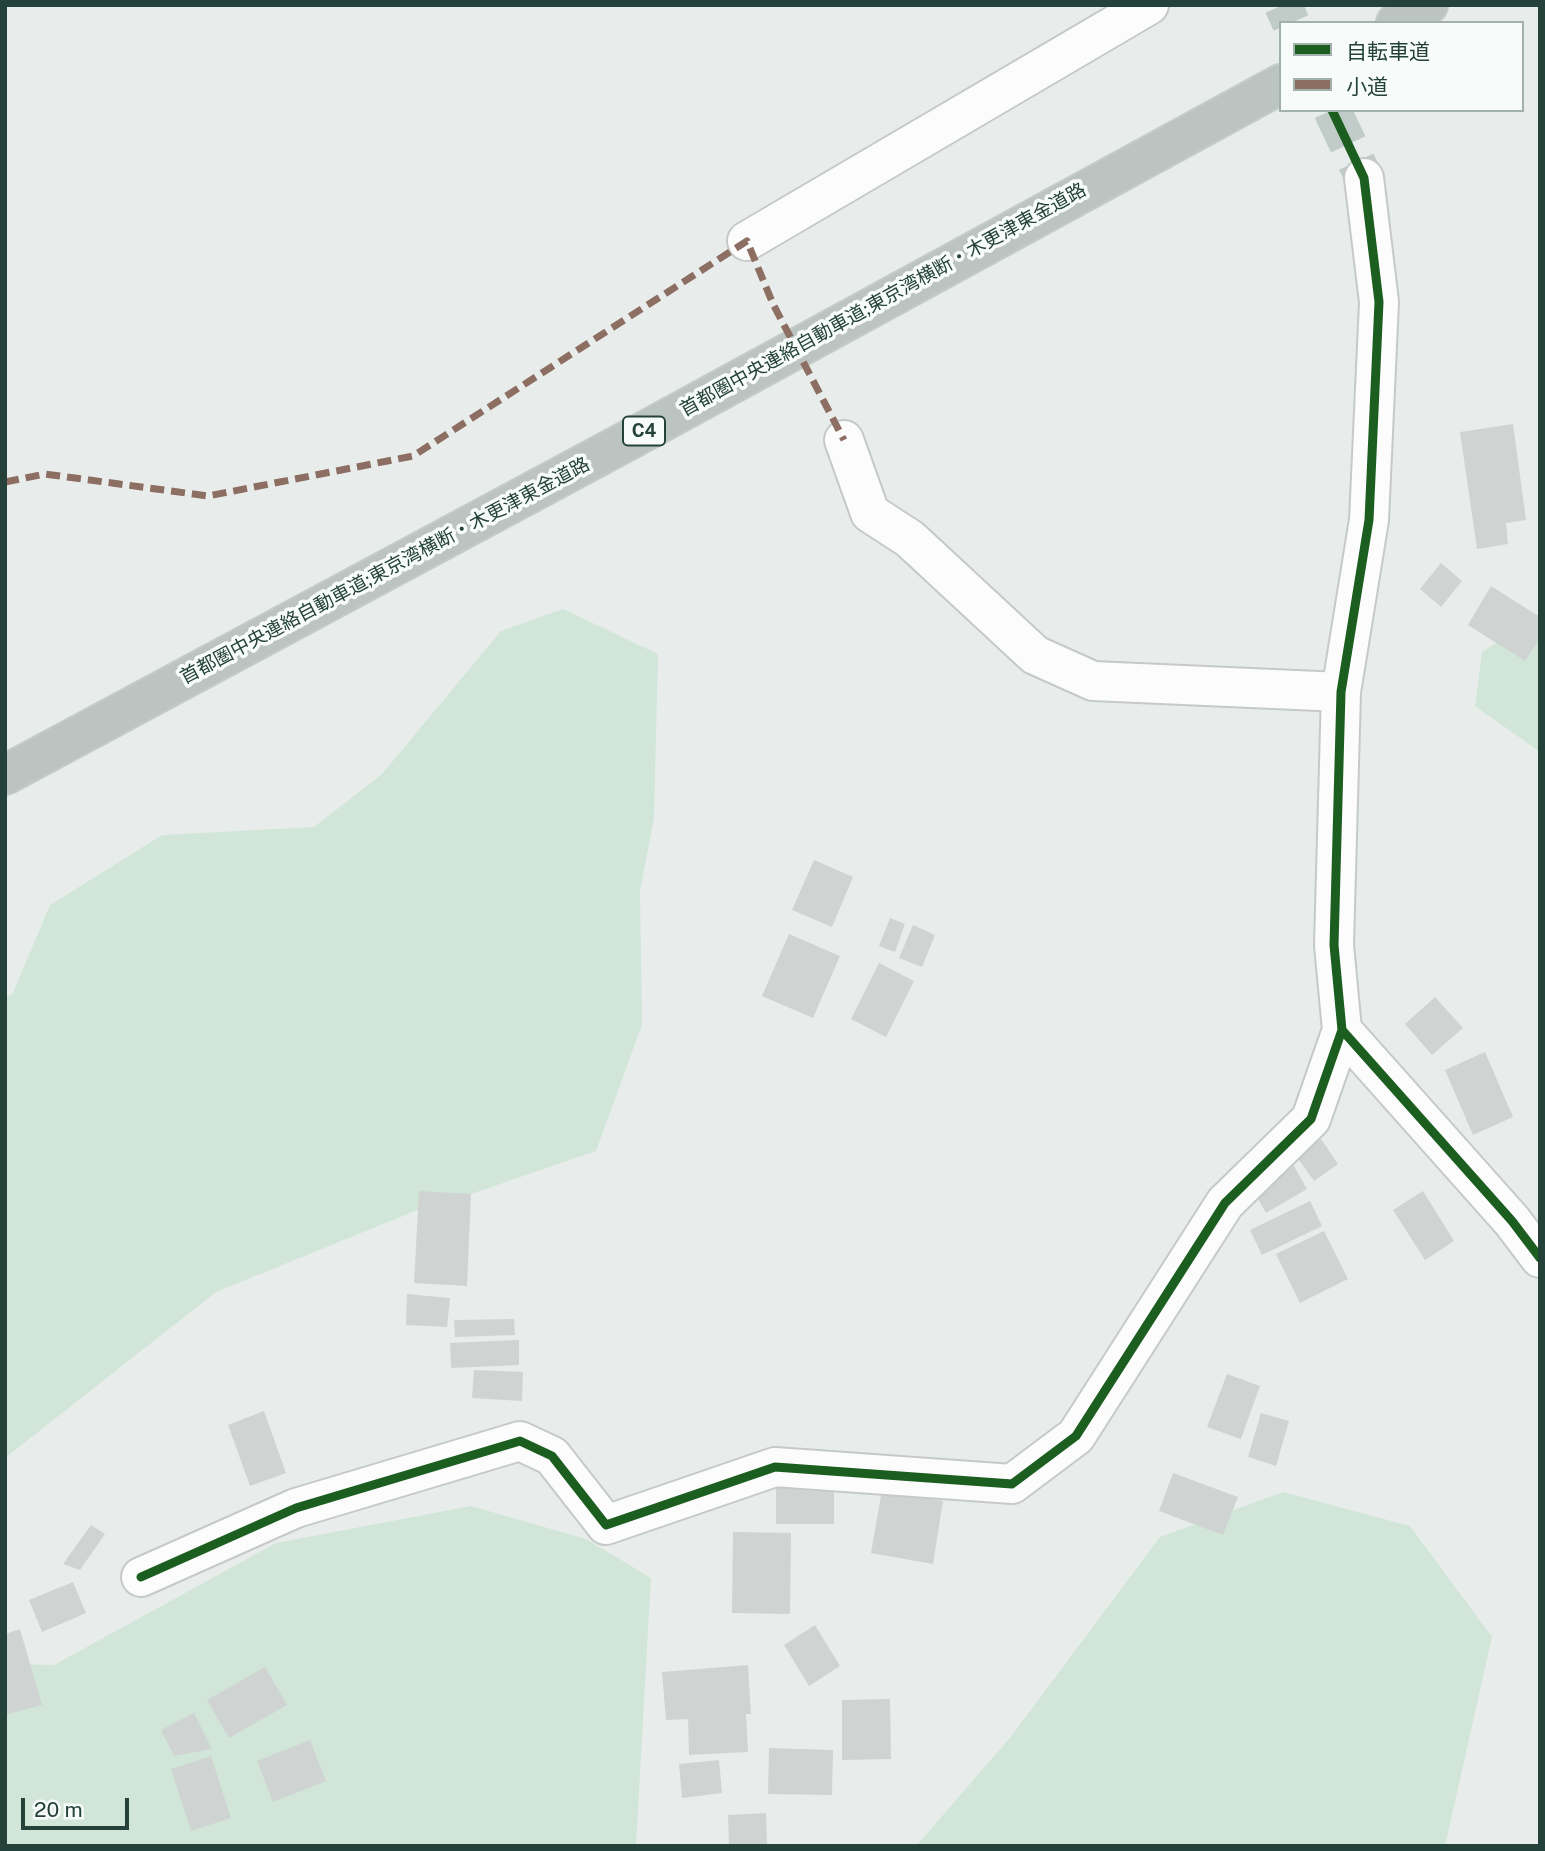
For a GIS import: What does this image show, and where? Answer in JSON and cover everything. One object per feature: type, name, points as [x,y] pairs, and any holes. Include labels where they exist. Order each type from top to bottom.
[{"type":"highway","points":[[1400,21],[1428,5]]},
{"type":"highway","name":"首都圏中央連絡自動車道;東京湾横断・木更津東金道路","points":[[5,775],[625,442],[1279,85]]},
{"type":"street","points":[[747,241],[1149,5]]},
{"type":"street","points":[[141,1577],[296,1508],[520,1441],[552,1456],[606,1525],[775,1467],[1012,1484],[1076,1437],[1225,1203],[1311,1119],[1342,1030],[1335,945],[1341,692],[1369,520],[1379,302],[1364,178]]},
{"type":"street","points":[[844,440],[870,513],[910,538],[1035,655],[1093,681],[1341,692]]},
{"type":"street","points":[[1342,1030],[1512,1221],[1540,1258]]},
{"type":"green space","points":[[563,609],[658,654],[654,818],[640,891],[642,1025],[596,1151],[425,1207],[216,1292],[5,1458],[5,996],[12,995],[50,905],[162,835],[314,827],[382,774],[501,631]]},
{"type":"green space","points":[[1540,616],[1540,752],[1475,706],[1482,652]]},
{"type":"green space","points":[[1283,1492],[1410,1526],[1492,1637],[1445,1846],[916,1846],[1009,1739],[1160,1537]]},
{"type":"green space","points":[[471,1506],[586,1539],[651,1578],[636,1846],[5,1846],[5,1664],[54,1665],[276,1543]]},
{"type":"building","points":[[1513,424],[1526,520],[1506,523],[1508,544],[1477,549],[1460,432]]},
{"type":"building","points":[[1441,563],[1462,581],[1441,607],[1420,589]]},
{"type":"building","points":[[1491,586],[1540,617],[1540,638],[1525,661],[1468,625]]},
{"type":"building","points":[[814,860],[853,877],[832,927],[792,910]]},
{"type":"building","points":[[890,918],[905,924],[895,952],[879,946]]},
{"type":"building","points":[[913,925],[935,935],[922,967],[899,958]]},
{"type":"building","points":[[789,934],[840,956],[813,1018],[762,996]]},
{"type":"building","points":[[879,963],[914,981],[886,1037],[851,1019]]},
{"type":"building","points":[[1435,997],[1463,1028],[1432,1055],[1405,1024]]},
{"type":"building","points":[[1485,1052],[1513,1117],[1473,1135],[1445,1070]]},
{"type":"building","points":[[1321,1139],[1338,1164],[1314,1181],[1297,1157]]},
{"type":"building","points":[[1291,1161],[1307,1189],[1266,1213],[1250,1185]]},
{"type":"building","points":[[419,1191],[471,1194],[467,1286],[414,1283]]},
{"type":"building","points":[[1423,1191],[1454,1241],[1425,1260],[1393,1210]]},
{"type":"building","points":[[1310,1201],[1322,1226],[1262,1255],[1250,1230]]},
{"type":"building","points":[[1324,1231],[1348,1279],[1300,1303],[1276,1254]]},
{"type":"building","points":[[407,1294],[450,1298],[447,1327],[406,1325]]},
{"type":"building","points":[[514,1319],[515,1335],[455,1337],[454,1320]]},
{"type":"building","points":[[519,1340],[519,1365],[451,1368],[450,1343]]},
{"type":"building","points":[[474,1370],[523,1372],[522,1401],[472,1398]]},
{"type":"building","points":[[1227,1374],[1260,1386],[1241,1439],[1207,1427]]},
{"type":"building","points":[[264,1411],[286,1473],[250,1486],[228,1425]]},
{"type":"building","points":[[1261,1413],[1289,1421],[1276,1466],[1248,1457]]},
{"type":"building","points":[[1173,1473],[1238,1497],[1223,1535],[1159,1511]]},
{"type":"building","points":[[776,1482],[834,1482],[834,1524],[776,1524]]},
{"type":"building","points":[[882,1490],[943,1501],[933,1564],[871,1553]]},
{"type":"building","points":[[91,1525],[105,1534],[80,1570],[63,1564]]},
{"type":"building","points":[[733,1532],[791,1533],[790,1614],[732,1613]]},
{"type":"building","points":[[73,1582],[86,1613],[42,1632],[29,1600]]},
{"type":"building","points":[[815,1625],[840,1666],[809,1686],[784,1645]]},
{"type":"building","points":[[20,1629],[42,1705],[5,1715],[5,1634]]},
{"type":"building","points":[[748,1665],[751,1714],[746,1714],[748,1752],[689,1755],[688,1719],[666,1720],[662,1672]]},
{"type":"building","points":[[265,1667],[287,1705],[229,1738],[207,1700]]},
{"type":"building","points":[[890,1699],[891,1759],[842,1760],[842,1700]]},
{"type":"building","points":[[194,1713],[212,1749],[174,1756],[161,1730]]},
{"type":"building","points":[[310,1740],[326,1781],[273,1802],[257,1761]]},
{"type":"building","points":[[769,1748],[833,1750],[832,1795],[768,1794]]},
{"type":"building","points":[[211,1756],[231,1818],[191,1831],[171,1769]]},
{"type":"building","points":[[719,1760],[722,1793],[682,1798],[679,1764]]},
{"type":"building","points":[[766,1813],[767,1846],[729,1846],[728,1815]]},
{"type":"tunnel","points":[[1283,5],[1290,21]]},
{"type":"tunnel","points":[[1333,112],[1364,178]]},
{"type":"marked path","points":[[5,482],[45,474],[208,496],[413,456],[747,241],[773,304],[844,440]]},
{"type":"cycle path","points":[[1333,112],[1364,178],[1379,302],[1369,520],[1341,692],[1334,945],[1342,1030],[1512,1221],[1540,1258]]},
{"type":"cycle path","points":[[141,1577],[296,1508],[520,1441],[552,1456],[606,1525],[775,1467],[1012,1484],[1076,1436],[1225,1203],[1311,1119],[1342,1030]]}]
